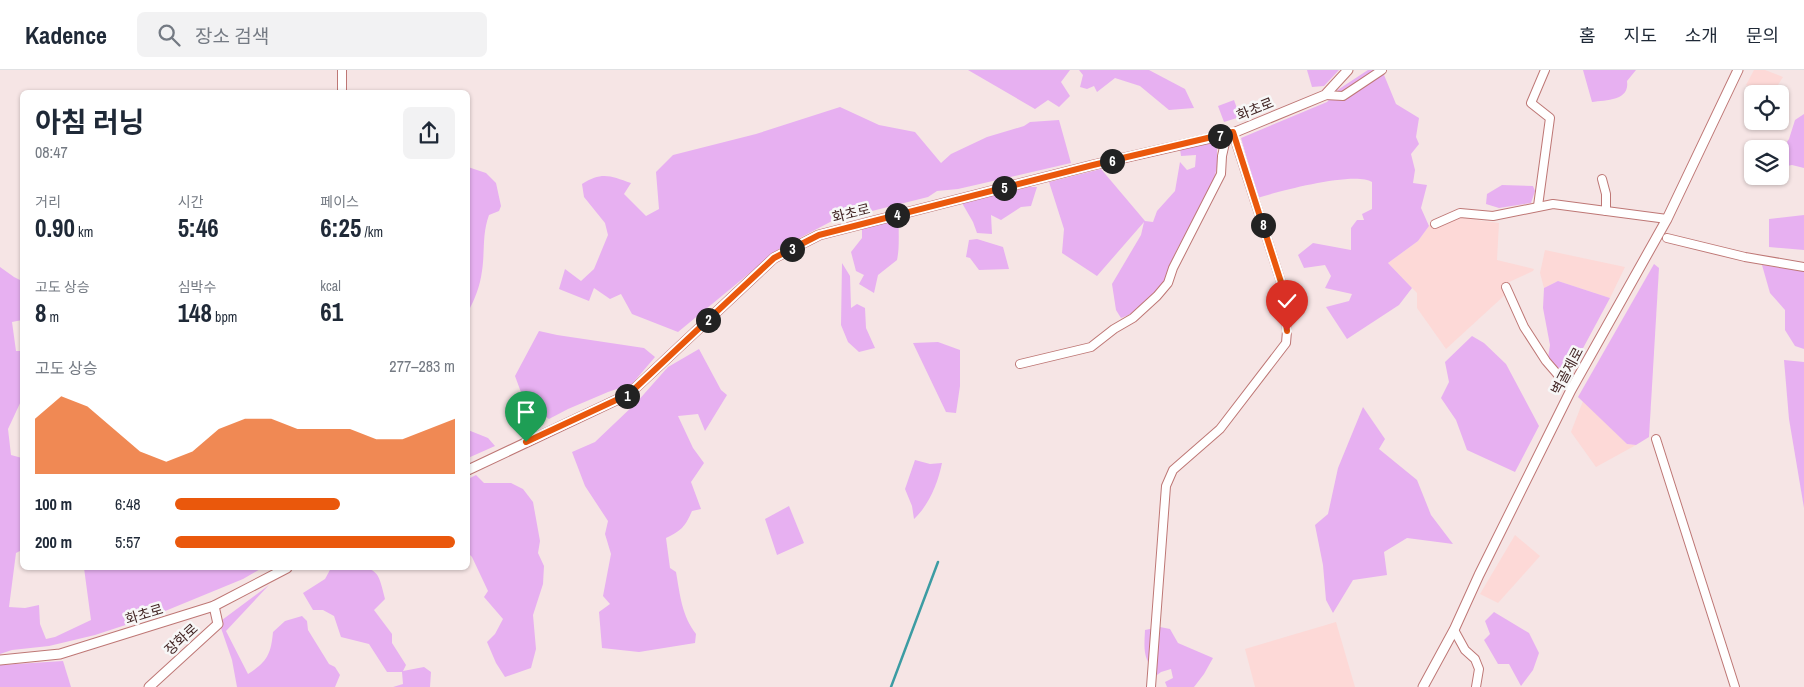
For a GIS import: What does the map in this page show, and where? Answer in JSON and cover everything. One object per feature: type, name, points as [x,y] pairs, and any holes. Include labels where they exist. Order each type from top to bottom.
[{"type":"street","points":[[342,70],[342,90]]},
{"type":"street","name":"화초로","points":[[470,469],[629,394],[774,258],[819,235],[1093,165],[1230,133],[1325,95],[1348,70]]},
{"type":"street","points":[[1325,95],[1343,96],[1382,70]]},
{"type":"street","points":[[1538,206],[1550,118],[1531,103],[1545,70]]},
{"type":"street","name":"벽골제로","points":[[1423,687],[1454,630],[1479,575],[1572,390],[1667,219],[1738,70]]},
{"type":"street","points":[[1020,364],[1091,347],[1114,329],[1133,318],[1157,296],[1168,283],[1173,268],[1221,174],[1222,156],[1230,133]]},
{"type":"street","points":[[1151,687],[1166,486],[1173,470],[1220,429],[1286,343],[1287,331],[1281,282],[1230,133]]},
{"type":"street","points":[[1602,179],[1606,194],[1606,211]]},
{"type":"street","points":[[1435,224],[1460,213],[1493,216],[1553,204],[1667,219]]},
{"type":"street","points":[[1667,238],[1745,257],[1804,267]]},
{"type":"street","points":[[1506,287],[1524,327],[1546,360],[1572,390]]},
{"type":"street","points":[[1656,439],[1735,687]]},
{"type":"street","name":"화초로","points":[[0,660],[60,654],[214,606],[283,570]]},
{"type":"street","name":"장화로","points":[[149,687],[218,624],[214,606]]},
{"type":"street","points":[[1454,630],[1465,650],[1475,660],[1480,669],[1476,687]]},
{"type":"shaded area","points":[[968,70],[1070,70],[1061,82],[1070,96],[1059,107],[1048,100],[1035,109]]},
{"type":"shaded area","points":[[1079,70],[1149,70],[1185,89],[1194,108],[1169,110],[1140,86],[1115,78],[1097,92],[1094,86],[1087,89],[1080,87],[1083,75]]},
{"type":"shaded area","points":[[1307,70],[1339,70],[1324,86],[1312,87]]},
{"type":"shaded area","points":[[1368,70],[1382,70],[1396,104],[1419,118],[1416,137],[1419,144],[1411,154],[1415,170],[1413,183],[1427,185],[1421,208],[1429,226],[1418,241],[1388,263],[1412,288],[1399,305],[1347,339],[1326,307],[1349,301],[1352,294],[1325,288],[1331,276],[1325,265],[1304,268],[1298,255],[1313,243],[1351,250],[1351,228],[1357,220],[1364,220],[1362,214],[1372,209],[1372,182],[1363,179],[1334,180],[1258,198],[1241,138],[1327,102],[1339,89]]},
{"type":"shaded area","points":[[1583,70],[1636,70],[1627,81],[1627,88],[1621,96],[1610,100],[1592,102]]},
{"type":"shaded area","points":[[1754,70],[1765,70],[1783,77],[1778,85],[1746,85]]},
{"type":"shaded area","points":[[1234,100],[1240,117],[1224,122],[1218,106]]},
{"type":"shaded area","points":[[840,107],[879,125],[915,132],[941,163],[951,154],[987,137],[1024,126],[1030,122],[1059,120],[1071,163],[958,189],[937,191],[928,197],[832,221],[779,249],[678,332],[632,314],[621,294],[610,299],[594,288],[589,301],[559,289],[565,269],[581,281],[594,269],[608,235],[605,223],[584,197],[582,184],[601,176],[618,178],[631,183],[624,194],[646,216],[659,209],[656,172],[673,155],[756,134]]},
{"type":"shaded area","points":[[1804,114],[1804,168],[1789,166],[1788,140],[1795,120]]},
{"type":"shaded area","points":[[1217,142],[1217,167],[1213,183],[1186,236],[1176,251],[1163,285],[1150,300],[1121,318],[1116,310],[1112,284],[1141,235],[1144,222],[1097,276],[1062,253],[1064,229],[1049,182],[1101,169],[1145,221],[1153,222],[1157,211],[1175,191],[1180,162],[1187,170],[1195,167],[1196,155],[1181,156],[1180,149]]},
{"type":"shaded area","points":[[470,168],[486,173],[496,183],[501,206],[499,211],[489,215],[485,229],[483,264],[475,297],[470,308]]},
{"type":"shaded area","points":[[1502,185],[1533,186],[1535,191],[1531,203],[1499,208],[1486,204],[1487,194]]},
{"type":"shaded area","points":[[1028,187],[1037,187],[1031,206],[1021,207],[1001,220],[991,215],[992,234],[977,233],[962,203]]},
{"type":"shaded area","points":[[1804,215],[1804,250],[1769,247],[1769,219]]},
{"type":"shaded area","points":[[899,218],[897,260],[878,275],[874,293],[859,284],[864,275],[856,271],[851,252],[862,238],[862,229]]},
{"type":"shaded area","points":[[1461,218],[1499,223],[1497,260],[1534,269],[1507,283],[1506,294],[1446,349],[1417,308],[1417,293],[1388,263],[1418,241],[1434,219]]},
{"type":"shaded area","points":[[977,239],[1003,247],[1009,269],[979,270],[970,258],[966,257],[969,240]]},
{"type":"shaded area","points":[[1545,250],[1625,267],[1610,298],[1558,281],[1544,288],[1540,273]]},
{"type":"shaded area","points":[[842,263],[850,276],[851,308],[857,304],[865,308],[866,328],[875,348],[859,352],[848,342],[841,325]]},
{"type":"shaded area","points":[[1654,264],[1659,268],[1649,437],[1636,445],[1627,444],[1578,397]]},
{"type":"shaded area","points":[[1762,265],[1804,271],[1804,349],[1795,346],[1785,330],[1785,310],[1770,293]]},
{"type":"shaded area","points":[[0,267],[20,280],[20,320],[12,322],[16,351],[20,351],[20,403],[8,429],[11,455],[20,457],[20,551],[16,553],[9,607],[25,608],[39,605],[40,624],[46,639],[55,637],[91,620],[84,570],[259,570],[243,579],[153,616],[95,635],[49,646],[12,650],[0,654]]},
{"type":"shaded area","points":[[1558,281],[1610,298],[1567,378],[1548,358],[1550,345],[1543,308],[1544,288]]},
{"type":"shaded area","points":[[539,331],[644,348],[655,357],[632,384],[608,392],[549,419],[525,403],[515,376]]},
{"type":"shaded area","points":[[1472,336],[1484,343],[1506,364],[1539,426],[1515,472],[1467,450],[1456,420],[1441,398],[1449,382],[1445,362]]},
{"type":"shaded area","points":[[938,342],[960,350],[960,386],[956,413],[946,412],[913,343]]},
{"type":"shaded area","points":[[699,349],[721,390],[727,395],[705,431],[698,414],[678,416],[693,448],[704,463],[691,482],[701,509],[692,511],[682,528],[666,538],[670,568],[676,572],[685,613],[696,634],[695,643],[639,652],[602,648],[599,612],[610,604],[603,596],[611,554],[605,534],[608,521],[585,486],[572,452],[595,442],[636,403],[668,367]]},
{"type":"shaded area","points":[[1784,360],[1804,362],[1804,508],[1789,419]]},
{"type":"shaded area","points":[[1583,401],[1627,444],[1636,445],[1596,467],[1571,432]]},
{"type":"shaded area","points":[[1363,407],[1385,439],[1379,449],[1417,480],[1431,515],[1453,544],[1407,538],[1384,552],[1387,575],[1353,580],[1333,613],[1326,600],[1323,565],[1315,525],[1328,514],[1338,468]]},
{"type":"shaded area","points":[[470,431],[488,438],[495,446],[470,457]]},
{"type":"shaded area","points":[[915,460],[930,464],[942,463],[932,493],[914,519],[912,506],[905,489]]},
{"type":"shaded area","points":[[476,475],[484,483],[511,483],[523,489],[533,502],[540,541],[538,553],[544,566],[543,584],[533,615],[536,649],[531,668],[505,677],[496,663],[487,642],[495,634],[503,619],[484,597],[488,591],[470,555],[470,478]]},
{"type":"shaded area","points":[[789,506],[804,543],[777,555],[765,519]]},
{"type":"shaded area","points":[[1515,535],[1540,556],[1498,603],[1480,594]]},
{"type":"shaded area","points":[[330,570],[371,570],[375,573],[385,599],[374,610],[392,634],[392,643],[406,665],[403,671],[424,667],[431,672],[430,687],[393,687],[403,684],[402,672],[387,672],[369,644],[341,637],[334,616],[323,610],[313,610],[303,593],[325,579]]},
{"type":"shaded area","points":[[269,585],[226,631],[248,674],[267,657],[273,632],[285,621],[302,616],[307,621],[308,630],[329,664],[335,667],[340,675],[335,687],[237,687],[232,660],[221,628],[222,620]]},
{"type":"shaded area","points":[[1494,612],[1529,633],[1539,653],[1533,670],[1521,686],[1509,664],[1498,664],[1484,640],[1490,634],[1485,621]]},
{"type":"shaded area","points":[[1336,622],[1355,687],[1255,687],[1245,649]]},
{"type":"shaded area","points":[[1160,627],[1170,629],[1178,643],[1213,658],[1194,687],[1167,687],[1165,682],[1173,678],[1171,669],[1157,675],[1149,664],[1145,649],[1145,630]]},
{"type":"shaded area","points":[[63,661],[71,687],[0,687],[0,665]]},
{"type":"waterway","points":[[891,687],[938,562]]},
{"type":"route","points":[[526,442],[629,394],[774,258],[819,235],[1093,165],[1233,132],[1281,282],[1287,331]]}]
